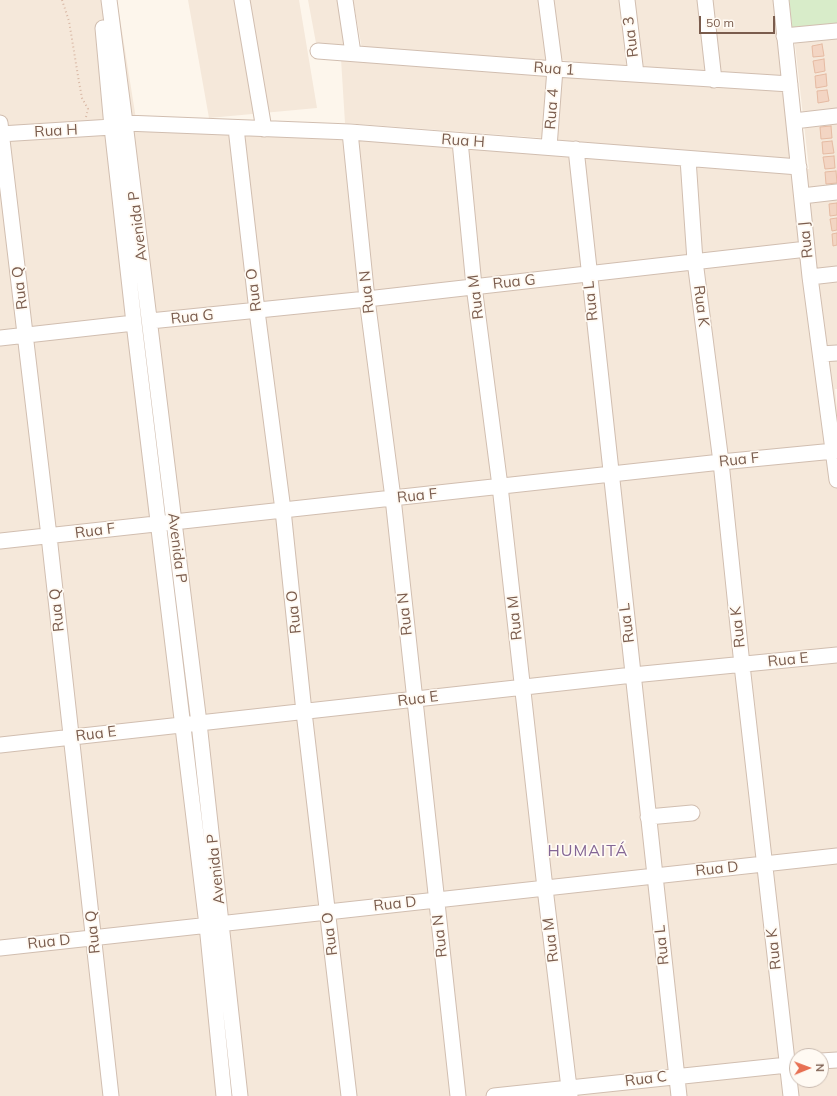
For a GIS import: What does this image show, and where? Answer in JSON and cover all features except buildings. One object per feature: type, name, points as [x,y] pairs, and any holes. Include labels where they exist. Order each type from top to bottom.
[{"type":"street","name":"Avenida P","points":[[100,0],[150,321],[183,724],[240,1096]]},
{"type":"street","name":"Avenida P","points":[[109,0],[134,322],[200,723],[224,1096]]},
{"type":"street","points":[[242,0],[264,129]]},
{"type":"street","points":[[345,0],[354,53]]},
{"type":"street","name":"Rua 4","points":[[546,0],[555,69],[549,147]]},
{"type":"street","name":"Rua 3","points":[[627,0],[636,74]]},
{"type":"street","points":[[705,0],[714,80]]},
{"type":"street","name":"Rua J","points":[[780,0],[810,277],[837,480]]},
{"type":"street","points":[[784,36],[837,31]]},
{"type":"street","name":"Rua 1","points":[[318,51],[555,69],[790,84]]},
{"type":"street","points":[[794,121],[837,116]]},
{"type":"street","name":"Rua H","points":[[0,131],[83,129],[119,125],[350,132],[799,167]]},
{"type":"street","name":"Rua O","points":[[236,128],[257,311],[283,510],[304,712],[348,1096]]},
{"type":"street","name":"Rua Q","points":[[0,131],[49,536],[112,1096]]},
{"type":"street","name":"Rua N","points":[[350,132],[367,299],[393,498],[458,1096]]},
{"type":"street","name":"Rua M","points":[[460,141],[474,286],[500,486],[545,888],[570,1092]]},
{"type":"street","name":"Rua L","points":[[576,149],[588,273],[679,1096]]},
{"type":"street","name":"Rua K","points":[[688,159],[695,261],[721,462],[764,864],[790,1048]]},
{"type":"street","points":[[802,196],[837,192]]},
{"type":"street","name":"Rua G","points":[[150,321],[367,299],[807,249]]},
{"type":"street","points":[[810,277],[837,274]]},
{"type":"street","points":[[0,338],[134,322]]},
{"type":"street","points":[[821,354],[837,353]]},
{"type":"street","name":"Rua F","points":[[0,541],[834,451]]},
{"type":"street","name":"Rua E","points":[[0,745],[633,675],[837,655]]},
{"type":"street","points":[[648,817],[692,813]]},
{"type":"street","name":"Rua D","points":[[0,948],[837,856]]},
{"type":"street","name":"Rua C","points":[[494,1096],[570,1092],[676,1076],[789,1064]]},
{"type":"path","points":[[62,0],[69,21],[82,98],[88,109],[83,129]]},
{"type":"shaded area","name":"HUMAITÁ","points":[[0,0],[117,0],[136,119],[809,169],[790,0],[837,0],[837,389],[835,389],[837,409],[837,1096],[0,1096]]},
{"type":"shaded area","points":[[188,0],[299,0],[317,108],[209,118]]},
{"type":"shaded area","points":[[308,0],[337,0],[345,46],[316,43]]},
{"type":"shaded area","points":[[353,0],[543,0],[549,62],[362,49]]},
{"type":"shaded area","points":[[554,0],[620,0],[627,68],[561,60]]},
{"type":"shaded area","points":[[632,0],[699,0],[708,74],[641,68]]},
{"type":"shaded area","points":[[712,0],[778,0],[787,78],[720,74]]},
{"type":"shaded area","points":[[341,59],[547,74],[543,138],[345,123]]},
{"type":"shaded area","points":[[562,76],[785,91],[792,159],[557,141]]},
{"type":"green space","points":[[789,0],[837,0],[837,29],[793,35]]},
{"type":"district","name":"HUMAITÁ","points":[[588,851]]}]
